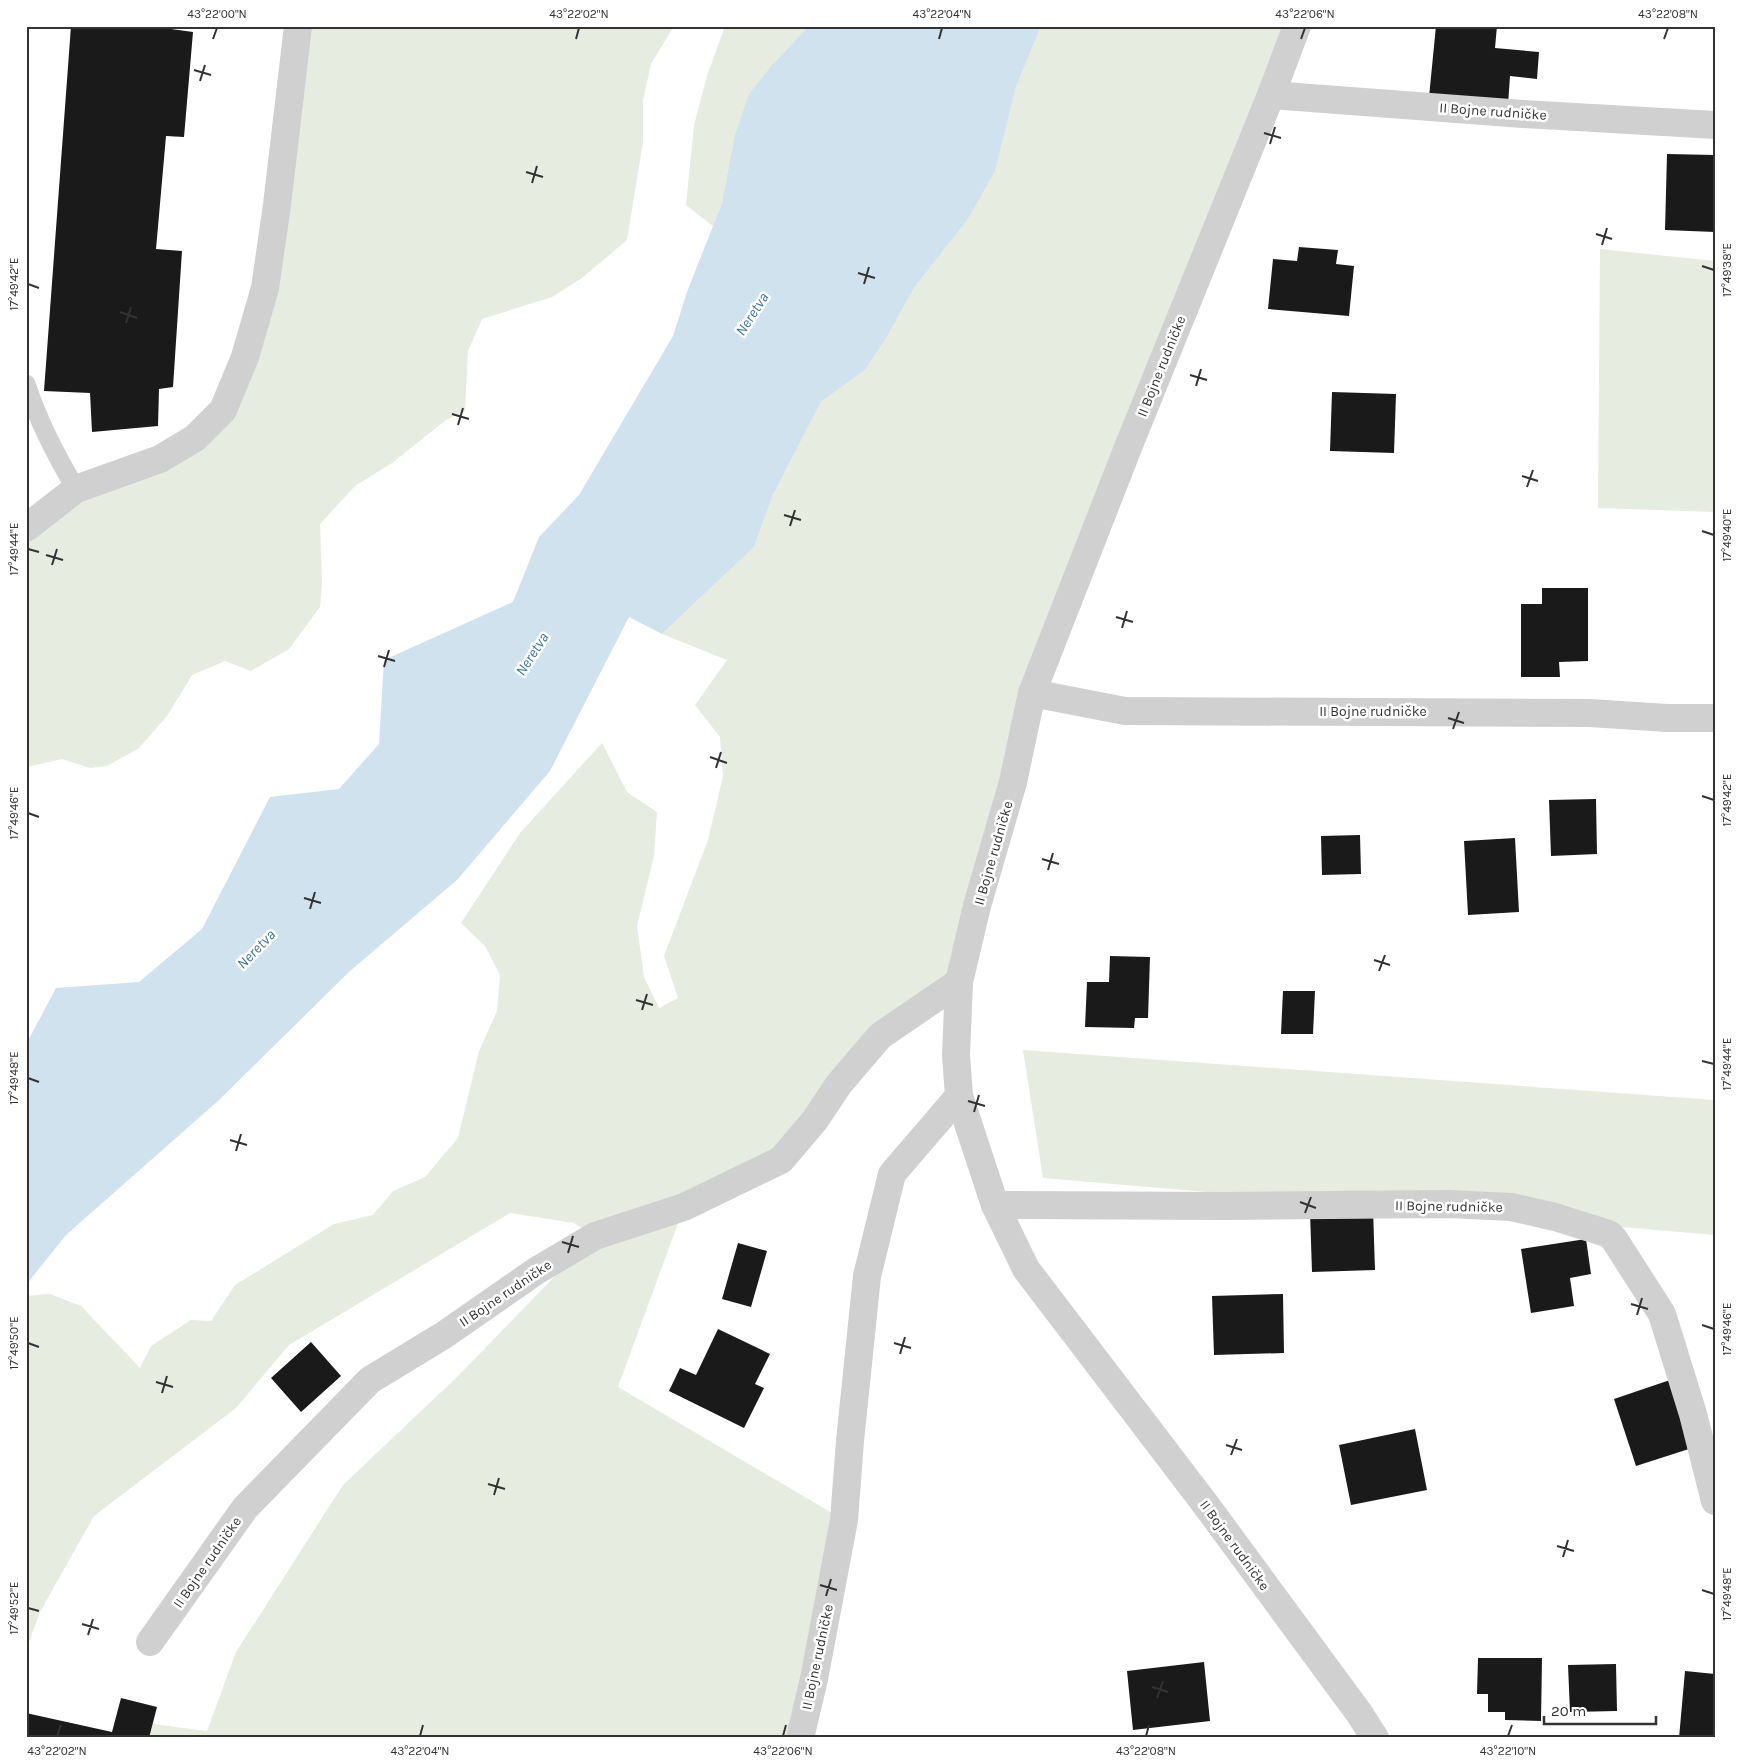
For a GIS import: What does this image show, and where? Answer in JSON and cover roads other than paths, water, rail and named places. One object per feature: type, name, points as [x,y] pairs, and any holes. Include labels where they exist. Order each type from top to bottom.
[{"type":"street","points":[[26,528],[76,489],[160,459],[194,438],[223,410],[245,356],[265,288],[277,205],[298,26]]},
{"type":"street","name":"II Bojne rudničke","points":[[1296,26],[1271,95],[1129,445],[1032,694],[1013,782],[977,906],[959,982],[956,1055],[959,1096],[995,1205],[1026,1269],[1206,1505],[1359,1713],[1375,1738]]},
{"type":"street","name":"II Bojne rudničke","points":[[1271,95],[1524,114],[1715,125]]},
{"type":"street","name":"II Bojne rudničke","points":[[1032,694],[1126,711],[1590,713],[1667,718],[1715,718]]},
{"type":"street","name":"II Bojne rudničke","points":[[150,1642],[245,1508],[370,1380],[444,1334],[536,1271],[595,1236],[684,1207],[781,1160],[815,1120],[839,1084],[880,1036],[959,982]]},
{"type":"street","name":"II Bojne rudničke","points":[[800,1738],[814,1679],[844,1520],[866,1276],[892,1174],[959,1096]]},
{"type":"street","name":"II Bojne rudničke","points":[[995,1205],[1225,1206],[1449,1204],[1511,1207],[1555,1217],[1609,1234],[1662,1314],[1694,1414],[1715,1501]]},
{"type":"lane","points":[[26,384],[35,412],[53,451],[76,489]]},
{"type":"water","name":"Neretva","points":[[809,26],[1041,26],[1016,87],[995,171],[968,219],[914,288],[887,337],[865,370],[821,402],[773,495],[754,547],[662,634],[629,617],[550,771],[457,880],[350,971],[218,1101],[66,1235],[26,1285],[26,1041],[30,1037],[56,988],[139,982],[202,929],[270,797],[339,789],[379,744],[384,660],[513,602],[539,537],[579,495],[673,336],[687,292],[722,203],[734,138],[749,94],[773,64]]}]
